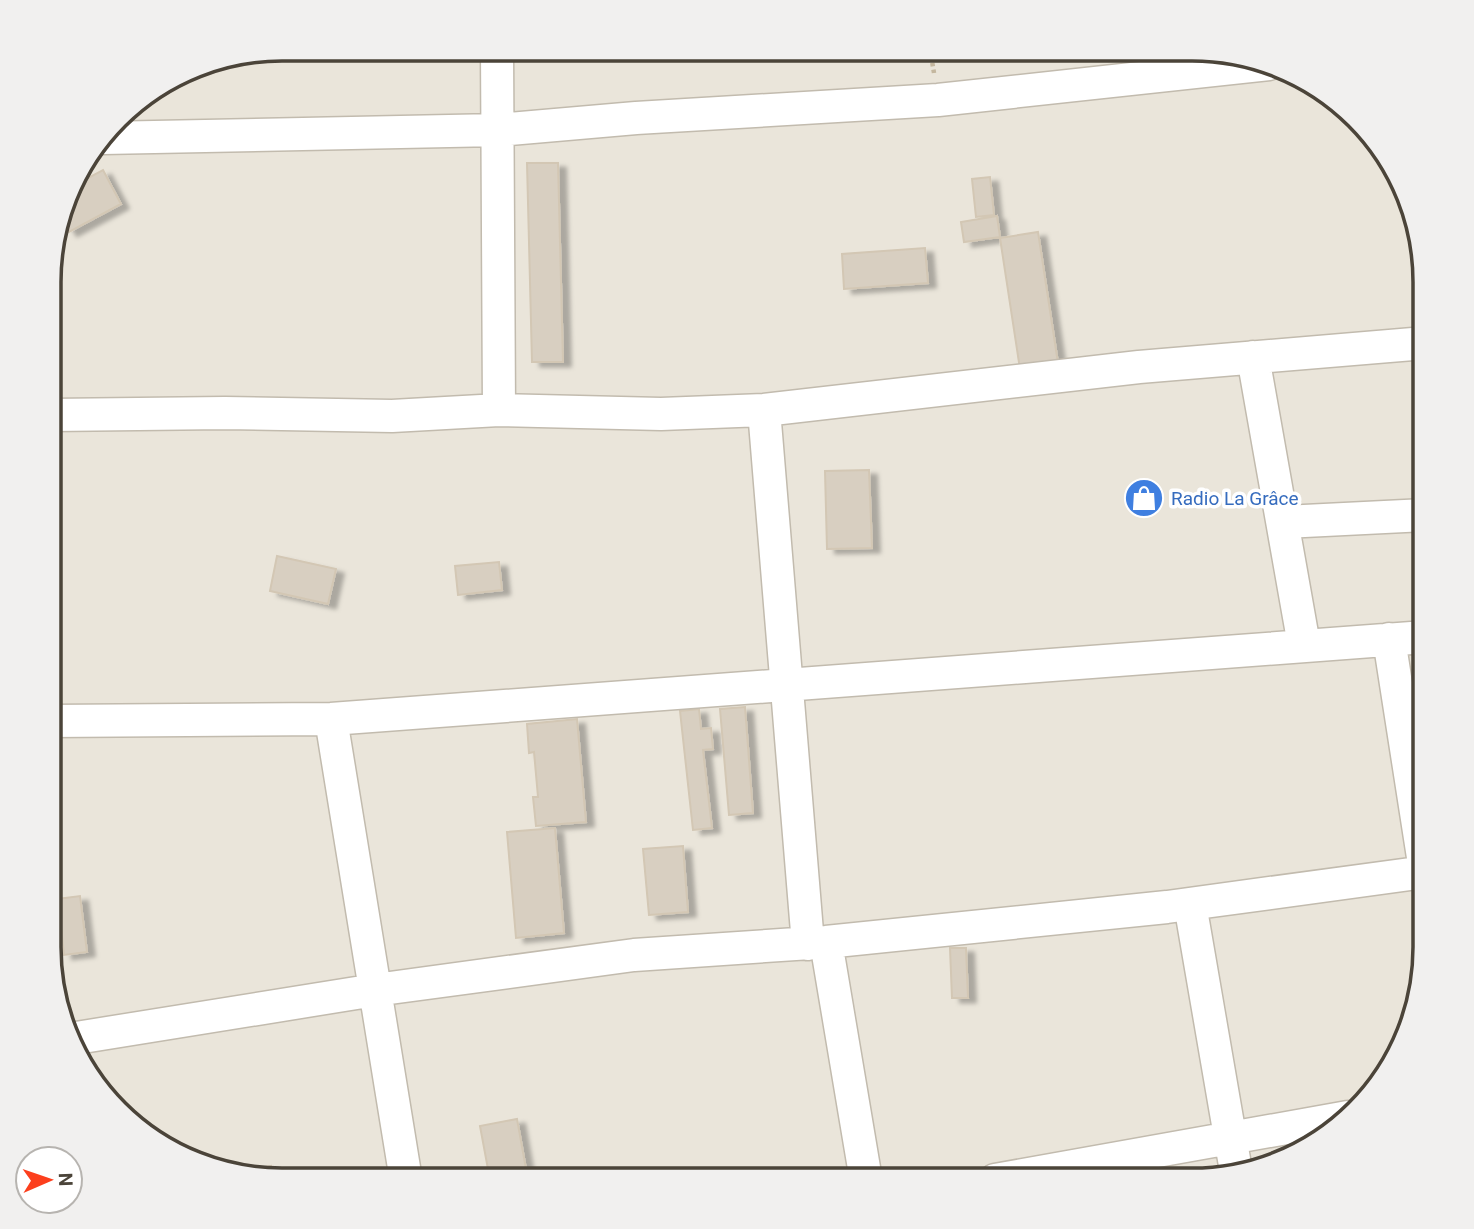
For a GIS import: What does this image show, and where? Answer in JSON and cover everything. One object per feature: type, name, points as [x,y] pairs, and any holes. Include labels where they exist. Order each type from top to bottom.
[{"type":"street","points":[[497,62],[499,410]]},
{"type":"street","points":[[115,138],[498,130],[636,118],[938,100],[1152,62],[1214,63]]},
{"type":"street","points":[[61,415],[225,413],[392,416],[499,410],[661,414],[764,410],[1139,367],[1412,344]]},
{"type":"street","points":[[1254,357],[1304,645]]},
{"type":"street","points":[[764,410],[787,684],[817,943],[863,1167]]},
{"type":"street","points":[[1284,522],[1412,516]]},
{"type":"street","points":[[62,721],[331,719],[1413,638]]},
{"type":"street","points":[[1389,639],[1413,797]]},
{"type":"street","points":[[331,719],[404,1168]]},
{"type":"street","points":[[81,1037],[375,990],[634,955],[817,943],[1190,904],[1413,873]]},
{"type":"street","points":[[1190,904],[1235,1163]]},
{"type":"street","points":[[1067,1167],[1326,1121]]},
{"type":"shaded area","points":[[268,62],[1206,62],[1249,69],[1276,78],[1314,99],[1348,126],[1375,160],[1390,185],[1405,225],[1411,254],[1413,946],[1408,990],[1396,1031],[1375,1069],[1348,1103],[1314,1130],[1276,1151],[1249,1160],[1206,1167],[283,1168],[239,1163],[198,1151],[160,1130],[126,1103],[91,1057],[78,1031],[69,1004],[62,961],[63,254],[73,211],[91,172],[116,137],[137,116],[172,91],[198,78],[239,66]]},
{"type":"building","points":[[527,163],[558,163],[563,362],[532,362]]},
{"type":"building","points":[[103,170],[121,204],[69,232],[73,211],[88,178]]},
{"type":"building","points":[[990,177],[994,215],[976,217],[972,179]]},
{"type":"building","points":[[997,216],[1000,237],[964,242],[961,222]]},
{"type":"building","points":[[1038,232],[1058,363],[1020,369],[1000,238]]},
{"type":"building","points":[[925,248],[928,283],[844,289],[842,254]]},
{"type":"building","points":[[869,470],[872,548],[827,549],[825,471]]},
{"type":"building","points":[[277,556],[336,569],[328,604],[270,591]]},
{"type":"building","points":[[499,562],[502,590],[458,595],[455,566]]},
{"type":"building","points":[[745,707],[753,813],[729,815],[720,709]]},
{"type":"building","points":[[699,709],[701,729],[711,728],[713,749],[703,750],[712,828],[693,830],[680,711]]},
{"type":"building","points":[[577,719],[586,822],[536,826],[533,797],[538,797],[534,752],[529,753],[527,724]]},
{"type":"building","points":[[555,828],[564,933],[516,938],[507,832]]},
{"type":"building","points":[[683,846],[688,912],[649,915],[643,849]]},
{"type":"building","points":[[80,896],[87,952],[64,955],[62,898]]},
{"type":"building","points":[[950,948],[966,948],[968,998],[952,998]]},
{"type":"building","points":[[517,1119],[526,1168],[488,1168],[480,1126]]},
{"type":"place","name":"Radio La Grâce","points":[[1144,498]]}]
